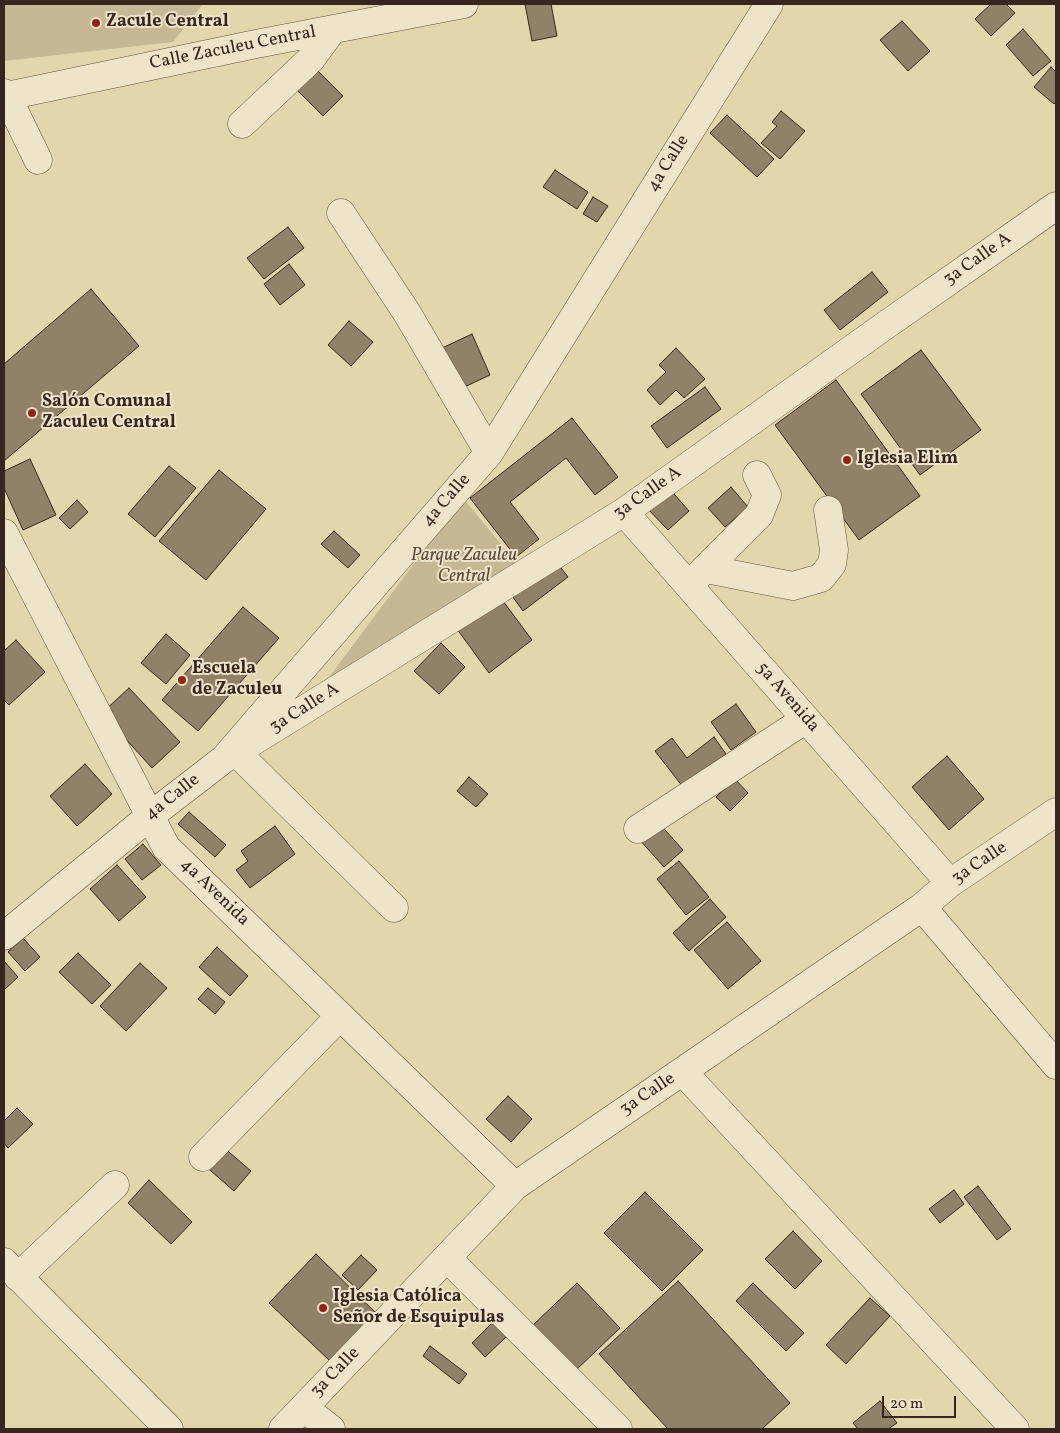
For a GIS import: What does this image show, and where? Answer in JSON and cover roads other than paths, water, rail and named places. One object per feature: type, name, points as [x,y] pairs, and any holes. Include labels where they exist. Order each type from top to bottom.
[{"type":"street","name":"Calle Zaculeu Central","points":[[5,94],[464,4]]},
{"type":"street","name":"4a Calle","points":[[4,936],[150,816],[230,756],[489,452],[769,4]]},
{"type":"street","points":[[242,124],[311,59],[333,29]]},
{"type":"street","points":[[5,94],[38,160]]},
{"type":"street","name":"3a Calle A","points":[[230,756],[624,512],[1056,206]]},
{"type":"street","points":[[341,213],[407,313],[489,452]]},
{"type":"street","points":[[697,577],[759,515],[766,495],[757,475]]},
{"type":"street","points":[[697,577],[793,586],[821,578],[832,564],[834,550],[828,510]]},
{"type":"street","name":"5a Avenida","points":[[624,512],[697,577],[806,719],[950,883]]},
{"type":"street","name":"4a Avenida","points":[[4,533],[166,847],[515,1186]]},
{"type":"street","points":[[638,829],[806,719]]},
{"type":"street","points":[[230,756],[394,908]]},
{"type":"street","name":"3a Calle","points":[[283,1429],[515,1186],[922,908],[950,883],[1056,812]]},
{"type":"street","points":[[922,908],[1056,1064]]},
{"type":"street","points":[[203,1157],[340,1016]]},
{"type":"street","points":[[683,1072],[1015,1429]]},
{"type":"street","points":[[115,1185],[11,1270],[169,1429]]},
{"type":"street","points":[[447,1258],[618,1429]]},
{"type":"street","points":[[304,1408],[331,1429]]},
{"type":"place","name":"Zacule Central","points":[[96,23]]},
{"type":"place","name":"Salón Comunal Zaculeu Central","points":[[32,413]]},
{"type":"place","name":"Iglesia Elim","points":[[847,460]]},
{"type":"place","name":"Escuela de Zaculeu","points":[[182,680]]},
{"type":"place","name":"Iglesia Católica Señor de Esquipulas","points":[[323,1308]]},
{"type":"park label","name":"Parque Zaculeu Central","points":[[464,567]]}]
